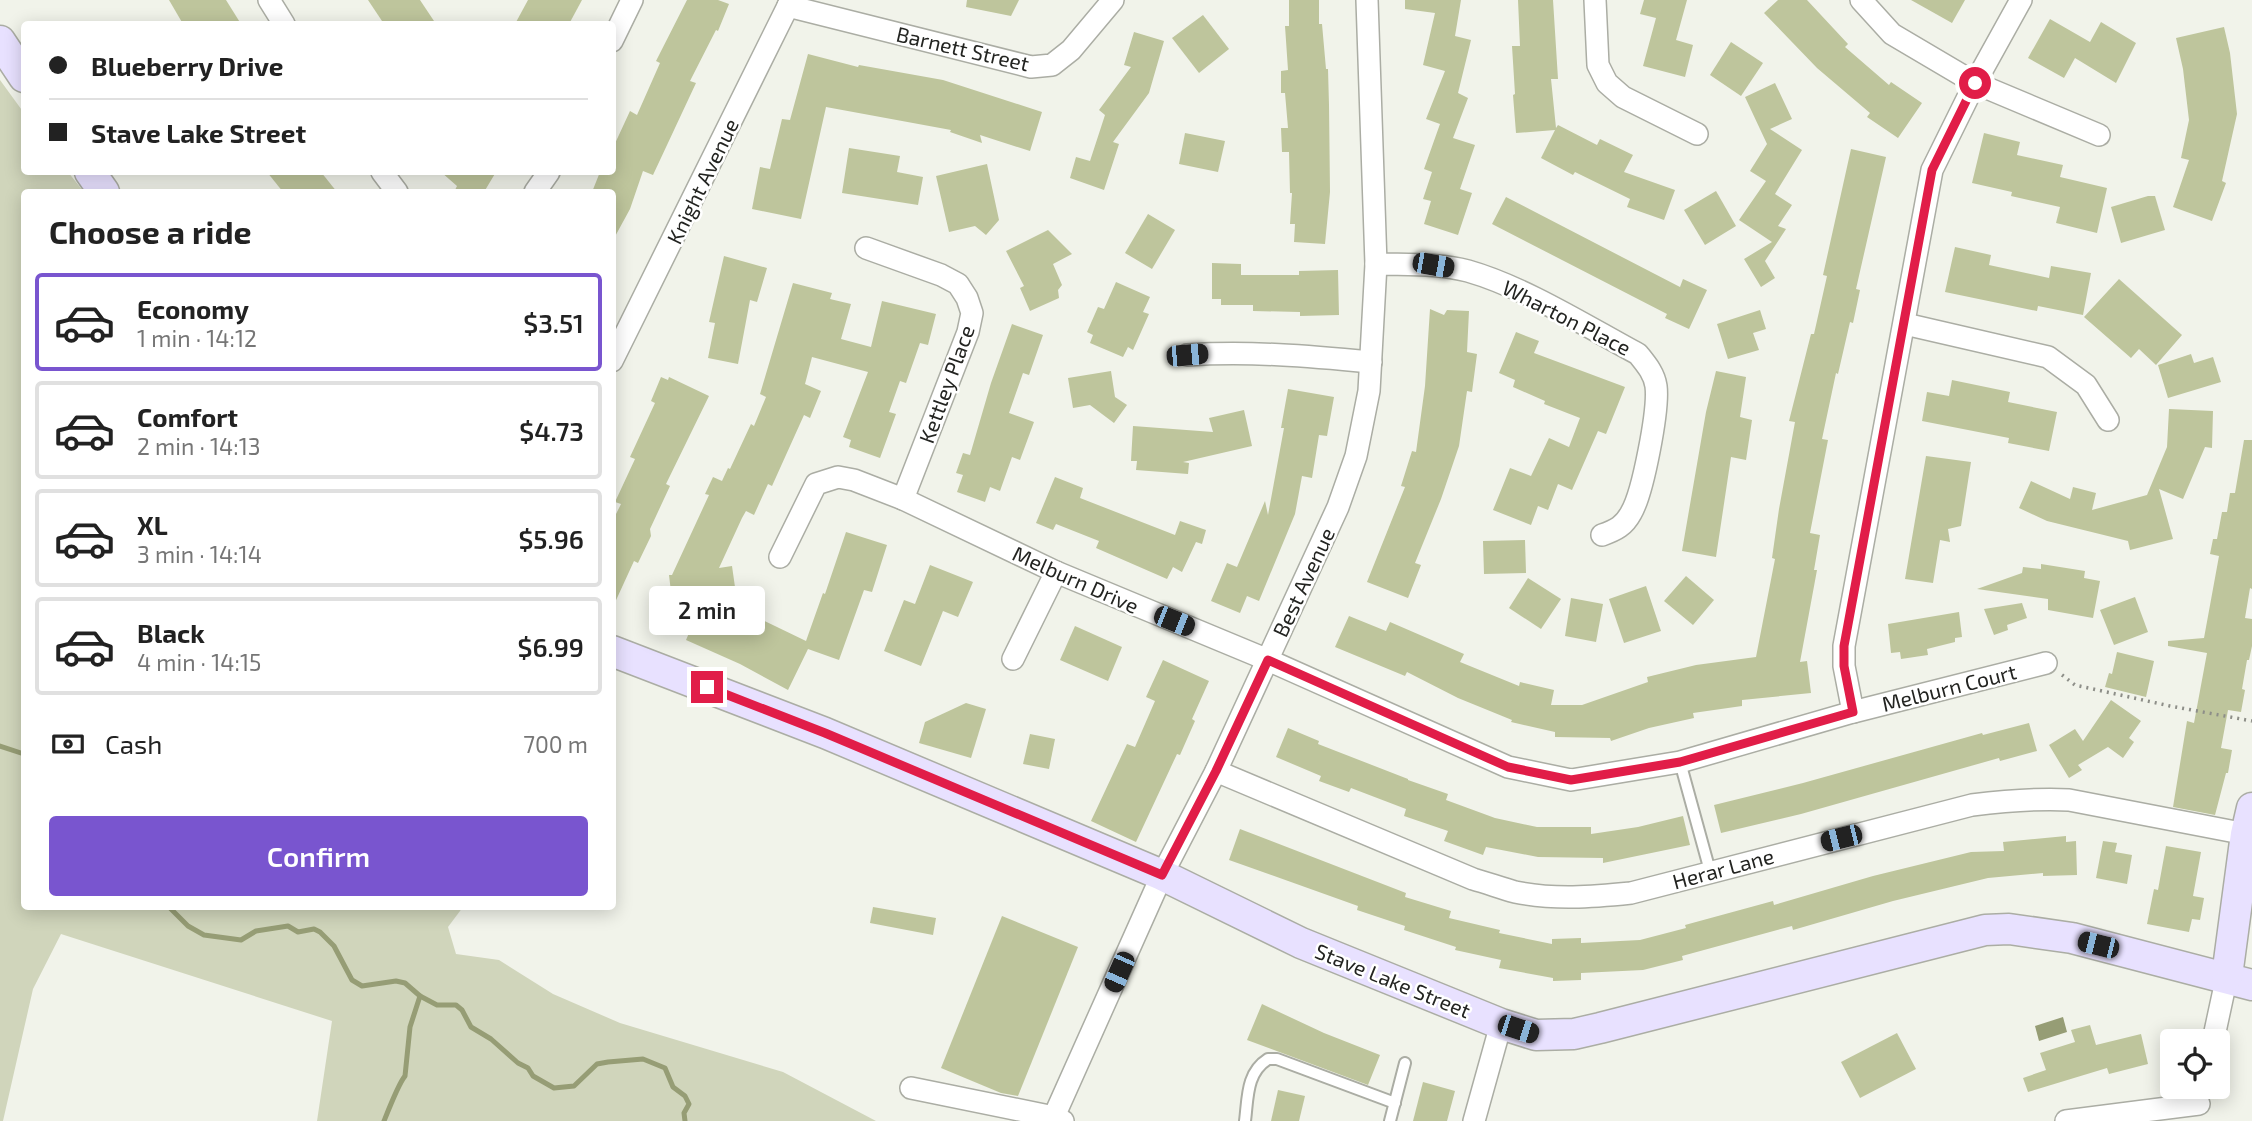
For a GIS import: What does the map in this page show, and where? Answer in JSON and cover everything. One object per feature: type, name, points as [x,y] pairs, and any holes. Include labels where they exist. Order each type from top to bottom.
[{"type":"main road","points":[[0,41],[21,72]]},
{"type":"main road","name":"Stave Lake Street","points":[[616,653],[825,733],[1162,875],[1301,943],[1501,1024],[1536,1035],[1574,1034],[1985,930],[2009,929],[2072,938],[2240,981]]},
{"type":"main road","points":[[2240,981],[2249,821]]},
{"type":"street","points":[[270,0],[282,21]]},
{"type":"street","points":[[616,33],[632,0]]},
{"type":"street","name":"Barnett Street","points":[[789,3],[1031,67],[1052,65],[1071,50],[1113,0]]},
{"type":"street","name":"Best Avenue","points":[[1056,1120],[1162,875],[1216,771],[1338,507],[1356,456],[1370,391],[1376,264],[1367,0]]},
{"type":"street","points":[[1595,0],[1598,65],[1607,83],[1623,97],[1697,134]]},
{"type":"street","points":[[1861,0],[1892,34],[1975,83],[2099,135]]},
{"type":"street","points":[[1853,712],[1844,666],[1844,646],[1932,170],[1975,83],[2021,0]]},
{"type":"street","name":"Knight Avenue","points":[[616,353],[789,3]]},
{"type":"street","name":"Kettley Place","points":[[866,248],[941,275],[958,284],[972,313],[968,332],[903,499]]},
{"type":"street","name":"Wharton Place","points":[[1376,264],[1433,265],[1466,271],[1501,282],[1638,354],[1650,369],[1656,386],[1656,409],[1639,494],[1631,513],[1619,529],[1602,535]]},
{"type":"street","points":[[1905,324],[2048,357],[2086,385],[2108,420]]},
{"type":"street","points":[[1187,355],[1230,352],[1294,354],[1371,362]]},
{"type":"street","name":"Melburn Drive","points":[[780,557],[816,484],[838,477],[854,480],[903,499],[1056,572],[1268,660],[1508,767],[1571,780],[1680,762],[1853,712]]},
{"type":"street","points":[[1013,659],[1056,572]]},
{"type":"street","name":"Melburn Court","points":[[1853,712],[2046,663]]},
{"type":"street","name":"Herar Lane","points":[[1216,771],[1473,879],[1515,892],[1550,897],[1631,893],[1972,805],[2040,798],[2249,821]]},
{"type":"street","points":[[2218,1029],[2240,981]]},
{"type":"street","points":[[1474,1121],[1501,1024]]},
{"type":"street","points":[[911,1088],[1056,1120]]},
{"type":"street","points":[[2066,1121],[2199,1104]]},
{"type":"lane","points":[[1680,762],[1710,871]]},
{"type":"lane","points":[[1245,1121],[1248,1089],[1256,1070],[1268,1059],[1277,1059],[1395,1102]]},
{"type":"lane","points":[[1390,1121],[1405,1063]]},
{"type":"path","points":[[2046,663],[2075,685],[2252,721]]},
{"type":"shaded area","points":[[0,80],[21,109],[21,175],[70,175],[82,189],[21,189],[21,910],[461,910],[448,927],[456,954],[499,960],[553,994],[620,1023],[783,1072],[876,1121],[317,1121],[332,1021],[61,934],[33,989],[3,1121],[0,1121]]},
{"type":"shaded area","points":[[2063,1017],[2067,1032],[2039,1041],[2035,1026]]},
{"type":"building","points":[[169,0],[226,0],[239,21],[181,21]]},
{"type":"building","points":[[368,0],[420,0],[434,21],[382,21]]},
{"type":"building","points":[[528,0],[582,0],[571,21],[517,21]]},
{"type":"building","points":[[687,0],[718,0],[729,4],[718,31],[716,30],[690,81],[696,83],[653,175],[643,171],[630,209],[616,235],[616,189],[593,189],[599,175],[616,175],[616,141],[630,111],[637,115],[660,63],[656,61]]},
{"type":"building","points":[[967,0],[1019,0],[1011,16],[966,7]]},
{"type":"building","points":[[1289,0],[1319,0],[1319,24],[1322,24],[1328,69],[1329,105],[1330,192],[1325,244],[1294,242],[1295,224],[1290,224],[1292,193],[1289,152],[1282,152],[1281,128],[1288,128],[1285,93],[1281,93],[1281,71],[1288,70],[1285,26],[1289,26]]},
{"type":"building","points":[[1405,0],[1461,0],[1455,36],[1471,40],[1458,93],[1468,98],[1453,138],[1475,145],[1460,189],[1472,193],[1458,235],[1424,224],[1431,201],[1423,199],[1432,172],[1424,169],[1440,124],[1426,119],[1445,71],[1423,65],[1435,13],[1405,9]]},
{"type":"building","points":[[1518,0],[1553,0],[1558,79],[1551,79],[1556,128],[1558,125],[1597,145],[1600,139],[1633,155],[1624,172],[1675,190],[1664,220],[1627,207],[1630,199],[1541,158],[1555,130],[1516,133],[1512,46],[1520,46]]},
{"type":"building","points":[[1644,0],[1687,0],[1676,40],[1693,45],[1685,77],[1643,66],[1656,18],[1640,14]]},
{"type":"building","points":[[1778,0],[1807,0],[1848,44],[1845,47],[1889,85],[1891,82],[1922,103],[1898,138],[1867,117],[1870,113],[1817,68],[1764,13]]},
{"type":"building","points":[[1911,0],[1965,0],[1952,23]]},
{"type":"building","points":[[1203,15],[1229,49],[1199,73],[1172,38]]},
{"type":"building","points":[[2050,19],[2090,42],[2101,22],[2136,43],[2116,83],[2075,58],[2064,78],[2028,58]]},
{"type":"building","points":[[2224,27],[2237,114],[2222,181],[2226,183],[2212,221],[2173,207],[2189,160],[2181,158],[2189,120],[2176,38]]},
{"type":"building","points":[[1134,32],[1164,41],[1149,93],[1113,142],[1119,144],[1104,190],[1070,178],[1076,157],[1090,161],[1105,115],[1099,110],[1131,67],[1124,65]]},
{"type":"building","points":[[1731,42],[1763,63],[1741,96],[1710,75]]},
{"type":"building","points":[[808,54],[858,67],[859,65],[943,80],[1042,112],[1030,151],[980,135],[982,143],[950,132],[951,130],[826,107],[801,219],[752,209],[760,167],[770,169],[782,119],[790,120]]},
{"type":"building","points":[[1775,83],[1792,119],[1770,129],[1802,150],[1775,194],[1792,205],[1778,226],[1786,229],[1765,261],[1775,278],[1761,287],[1744,259],[1772,242],[1739,220],[1766,181],[1750,171],[1767,144],[1745,97]]},
{"type":"building","points":[[1185,133],[1225,141],[1218,172],[1179,164]]},
{"type":"building","points":[[1984,133],[2020,142],[2017,155],[2063,165],[2060,177],[2107,188],[2097,233],[2056,223],[2060,207],[2011,196],[2012,192],[1972,183]]},
{"type":"building","points":[[849,148],[900,156],[897,172],[923,177],[918,205],[842,193]]},
{"type":"building","points":[[1851,149],[1886,157],[1856,289],[1860,290],[1853,323],[1850,322],[1838,374],[1836,373],[1822,439],[1828,440],[1810,533],[1820,535],[1814,570],[1817,570],[1800,662],[1807,661],[1811,693],[1742,700],[1742,706],[1693,713],[1694,718],[1649,728],[1611,741],[1610,738],[1555,737],[1555,732],[1511,722],[1512,720],[1458,698],[1407,672],[1405,676],[1335,647],[1349,616],[1386,631],[1390,622],[1464,654],[1460,662],[1519,686],[1520,682],[1554,690],[1551,705],[1582,705],[1648,682],[1647,677],[1696,665],[1756,657],[1775,559],[1772,558],[1779,509],[1795,422],[1789,421],[1811,334],[1814,334],[1827,276],[1823,275]]},
{"type":"building","points":[[987,164],[999,220],[986,235],[975,226],[949,232],[936,176]]},
{"type":"building","points":[[269,175],[323,175],[335,189],[281,189]]},
{"type":"building","points":[[444,175],[494,175],[486,189],[456,189],[457,186]]},
{"type":"building","points":[[1716,191],[1736,226],[1705,245],[1684,210]]},
{"type":"building","points":[[2155,196],[2165,230],[2121,243],[2111,207]]},
{"type":"building","points":[[1506,197],[1680,287],[1683,279],[1707,290],[1689,329],[1665,318],[1667,314],[1492,224]]},
{"type":"building","points":[[1148,214],[1175,230],[1152,269],[1125,253]]},
{"type":"building","points":[[1048,230],[1072,254],[1053,264],[1062,285],[1058,290],[1059,298],[1030,311],[1020,288],[1024,286],[1006,251]]},
{"type":"building","points":[[1955,247],[1991,255],[1989,265],[2049,278],[2051,266],[2091,273],[2083,315],[2038,306],[2037,311],[1945,292]]},
{"type":"building","points":[[724,256],[767,268],[757,302],[750,300],[738,364],[708,358],[715,323],[709,322]]},
{"type":"building","points":[[1212,263],[1241,264],[1241,275],[1299,275],[1299,271],[1338,270],[1339,315],[1300,316],[1300,312],[1253,311],[1253,305],[1221,305],[1221,299],[1212,299]]},
{"type":"building","points":[[2119,279],[2182,335],[2156,365],[2139,349],[2131,358],[2084,317]]},
{"type":"building","points":[[1116,282],[1150,297],[1143,312],[1149,314],[1133,350],[1128,347],[1123,357],[1090,343],[1093,335],[1087,332],[1098,307],[1104,309]]},
{"type":"building","points":[[793,283],[832,293],[830,299],[851,304],[841,339],[871,347],[882,301],[936,314],[928,345],[920,343],[906,383],[900,381],[889,412],[896,414],[880,458],[849,447],[851,440],[843,437],[868,372],[812,357],[805,384],[821,391],[810,418],[804,415],[772,486],[768,484],[754,515],[746,511],[719,568],[732,566],[738,608],[806,641],[846,532],[887,545],[872,592],[864,590],[839,660],[808,649],[788,690],[740,664],[686,640],[701,605],[674,617],[669,575],[672,575],[709,495],[705,494],[713,477],[722,481],[751,424],[754,426],[766,397],[760,394]]},
{"type":"building","points":[[1430,309],[1444,315],[1447,310],[1469,311],[1467,352],[1477,354],[1472,392],[1467,391],[1459,446],[1415,563],[1421,565],[1408,598],[1367,582],[1405,487],[1401,486],[1412,451],[1416,452],[1425,386]]},
{"type":"building","points":[[1760,310],[1766,329],[1753,333],[1759,350],[1728,359],[1717,324]]},
{"type":"building","points":[[1012,324],[1043,335],[1029,375],[1023,373],[1009,413],[1034,422],[1020,460],[1012,457],[1000,491],[990,487],[985,502],[957,492],[963,475],[956,473],[963,453],[970,455]]},
{"type":"building","points":[[1516,332],[1539,341],[1534,353],[1625,387],[1606,434],[1598,431],[1572,490],[1558,484],[1548,510],[1538,506],[1531,525],[1493,510],[1510,468],[1531,476],[1549,438],[1569,447],[1580,418],[1544,404],[1545,401],[1513,387],[1515,380],[1499,373]]},
{"type":"building","points":[[2191,354],[2194,363],[2213,357],[2221,382],[2168,398],[2158,365]]},
{"type":"building","points":[[1111,371],[1115,397],[1127,405],[1114,423],[1090,405],[1073,408],[1068,378]]},
{"type":"building","points":[[1716,371],[1746,377],[1740,417],[1752,420],[1746,460],[1731,457],[1716,557],[1682,551],[1706,412]]},
{"type":"building","points":[[661,377],[668,380],[669,377],[709,396],[666,484],[670,486],[650,529],[651,536],[638,563],[634,561],[616,600],[616,514],[621,504],[616,500],[635,459],[630,457],[655,403],[651,401]]},
{"type":"building","points":[[1952,380],[2010,392],[2008,402],[2057,412],[2049,451],[2008,443],[2009,438],[1922,421],[1927,392],[1949,396]]},
{"type":"building","points":[[1288,389],[1334,397],[1327,436],[1319,435],[1312,478],[1302,476],[1295,514],[1259,601],[1247,596],[1240,613],[1211,601],[1227,563],[1237,567],[1265,501],[1268,515],[1284,428],[1281,428]]},
{"type":"building","points":[[2169,409],[2213,411],[2212,448],[2205,447],[2183,499],[2159,489],[2173,539],[2130,550],[2128,541],[2047,521],[2019,508],[2031,481],[2070,499],[2073,487],[2096,493],[2092,510],[2147,495],[2167,447]]},
{"type":"building","points":[[1244,410],[1252,446],[1183,462],[1189,463],[1188,474],[1136,470],[1137,461],[1131,461],[1133,426],[1213,432],[1209,418]]},
{"type":"building","points":[[2244,440],[2252,440],[2252,589],[2250,588],[2245,618],[2252,619],[2252,646],[2242,689],[2245,690],[2241,712],[2228,710],[2221,748],[2232,750],[2215,815],[2173,807],[2187,721],[2194,723],[2207,653],[2168,646],[2168,641],[2204,638],[2219,556],[2210,554],[2213,539],[2217,539],[2222,512],[2227,512],[2230,493],[2235,493]]},
{"type":"building","points":[[1926,456],[1971,462],[1961,526],[1948,529],[1950,542],[1940,540],[1933,583],[1905,579]]},
{"type":"building","points":[[1055,477],[1083,488],[1080,498],[1175,535],[1180,521],[1206,530],[1202,544],[1196,542],[1182,572],[1173,567],[1167,579],[1096,548],[1099,541],[1056,524],[1053,530],[1036,523]]},
{"type":"building","points":[[1525,540],[1526,573],[1484,574],[1483,541]]},
{"type":"building","points":[[2041,564],[2085,571],[2084,578],[2100,581],[2093,618],[2048,610],[2048,599],[1977,589],[2022,573],[2023,567],[2041,569]]},
{"type":"building","points":[[930,565],[973,582],[958,617],[943,611],[921,666],[884,651],[904,600],[915,604]]},
{"type":"building","points":[[1686,576],[1714,600],[1693,625],[1664,601]]},
{"type":"building","points":[[1528,578],[1561,599],[1541,629],[1509,608]]},
{"type":"building","points":[[1646,586],[1661,631],[1624,643],[1609,599]]},
{"type":"building","points":[[2135,597],[2148,632],[2114,645],[2100,610]]},
{"type":"building","points":[[1571,598],[1603,604],[1596,642],[1565,636]]},
{"type":"building","points":[[2022,603],[2027,618],[2007,625],[2008,630],[1994,635],[1984,609]]},
{"type":"building","points":[[1959,612],[1962,637],[1955,638],[1955,642],[1927,649],[1928,655],[1901,659],[1900,652],[1891,653],[1888,624]]},
{"type":"building","points":[[1075,626],[1122,647],[1108,681],[1060,660]]},
{"type":"building","points":[[2117,652],[2154,661],[2146,697],[2105,687],[2109,673],[2112,674]]},
{"type":"building","points":[[1163,660],[1209,681],[1180,755],[1177,754],[1136,842],[1091,821],[1127,744],[1135,747],[1155,701],[1146,697]]},
{"type":"building","points":[[2111,700],[2141,721],[2129,738],[2134,742],[2123,758],[2108,747],[2078,765],[2082,770],[2069,778],[2049,745],[2075,729],[2083,741]]},
{"type":"building","points":[[966,703],[986,709],[971,758],[919,743],[925,722]]},
{"type":"building","points":[[2029,723],[2037,751],[2000,761],[1999,758],[1801,814],[1721,833],[1714,805],[1982,733],[1983,735]]},
{"type":"building","points":[[1288,728],[1319,741],[1318,744],[1448,794],[1446,800],[1495,818],[1537,827],[1591,827],[1591,834],[1638,827],[1683,816],[1690,845],[1603,863],[1603,858],[1538,857],[1486,847],[1483,855],[1444,841],[1448,831],[1404,816],[1406,809],[1351,788],[1349,792],[1319,781],[1321,776],[1276,757]]},
{"type":"building","points":[[1030,734],[1055,739],[1049,769],[1023,764]]},
{"type":"building","points":[[1240,829],[1406,893],[1405,897],[1451,911],[1449,918],[1500,930],[1499,933],[1552,944],[1552,939],[1581,938],[1581,943],[1640,940],[1773,901],[1774,905],[1873,876],[1971,852],[2004,851],[2003,842],[2066,836],[2066,842],[2076,841],[2077,875],[2043,876],[2043,873],[1988,878],[1893,901],[1793,930],[1792,926],[1682,956],[1683,960],[1643,970],[1581,973],[1581,980],[1553,981],[1553,978],[1499,968],[1501,960],[1455,950],[1456,947],[1404,930],[1405,926],[1357,910],[1358,906],[1229,860]]},
{"type":"building","points":[[2103,841],[2117,843],[2115,852],[2132,855],[2127,884],[2096,878]]},
{"type":"building","points":[[2166,846],[2201,852],[2193,896],[2204,898],[2200,920],[2192,919],[2189,932],[2147,924],[2154,889],[2158,890]]},
{"type":"building","points":[[873,907],[936,918],[933,935],[870,923]]},
{"type":"building","points":[[1002,916],[1078,947],[1018,1096],[1001,1093],[941,1068]]},
{"type":"building","points":[[1262,1004],[1380,1055],[1368,1085],[1247,1040]]},
{"type":"building","points":[[2090,1025],[2096,1045],[2141,1034],[2148,1064],[2109,1074],[2107,1068],[2028,1092],[2023,1078],[2046,1070],[2040,1053],[2075,1042],[2071,1030]]},
{"type":"building","points":[[1897,1033],[1916,1069],[1860,1098],[1841,1062]]},
{"type":"building","points":[[1423,1082],[1455,1091],[1447,1121],[1413,1121]]},
{"type":"building","points":[[1278,1090],[1305,1096],[1299,1121],[1271,1121]]},
{"type":"waterway","points":[[0,746],[21,753]]},
{"type":"waterway","points":[[172,910],[188,926],[204,935],[241,940],[256,931],[288,926],[298,932],[314,929],[334,946],[352,980],[362,986],[396,981],[405,983],[420,996],[437,1005],[456,1005],[462,1010],[471,1027],[528,1068],[533,1076],[554,1088],[574,1086],[597,1064],[608,1062],[643,1059],[665,1068],[673,1087],[685,1096],[689,1104],[684,1113],[685,1121]]},
{"type":"waterway","points":[[384,1121],[405,1076],[410,1027],[420,996]]},
{"type":"route","points":[[707,687],[825,733],[1162,875],[1216,771],[1268,660],[1508,767],[1571,780],[1680,762],[1853,712],[1844,666],[1844,646],[1932,170],[1975,83]]}]
